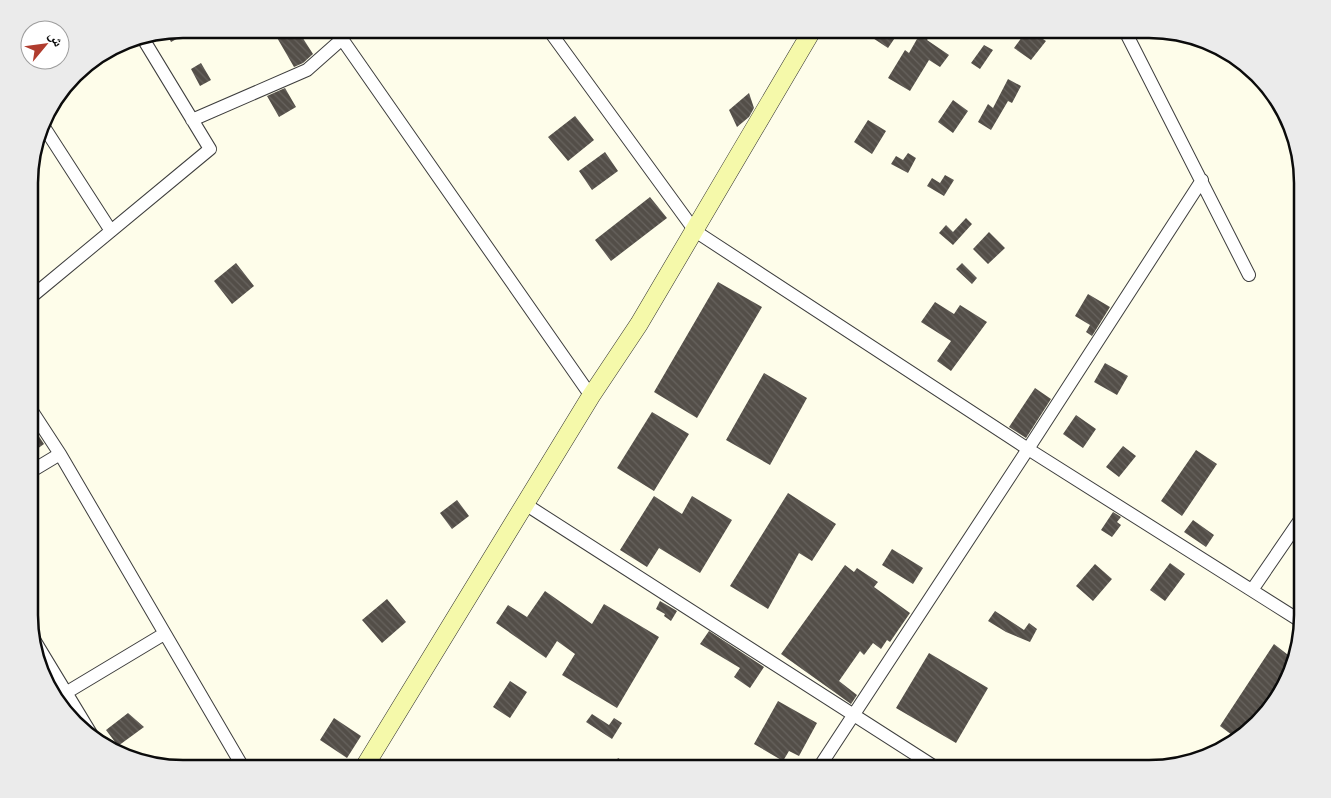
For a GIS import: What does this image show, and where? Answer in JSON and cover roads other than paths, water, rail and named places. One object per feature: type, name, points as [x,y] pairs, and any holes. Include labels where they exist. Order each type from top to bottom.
[{"type":"street","points":[[555,38],[695,231],[1028,449],[1293,616]]},
{"type":"street","points":[[369,760],[591,396],[639,324],[808,38]]},
{"type":"street","points":[[1129,38],[1202,180],[1248,275]]},
{"type":"street","points":[[192,120],[307,70],[342,40],[591,396]]},
{"type":"street","points":[[37,292],[210,149],[145,42]]},
{"type":"street","points":[[47,131],[111,230]]},
{"type":"street","points":[[824,760],[1202,180]]},
{"type":"street","points":[[37,419],[60,454],[239,760]]},
{"type":"street","points":[[37,468],[60,454]]},
{"type":"street","points":[[525,504],[924,760]]},
{"type":"street","points":[[1252,590],[1293,530]]},
{"type":"street","points":[[62,696],[164,634]]},
{"type":"street","points":[[42,653],[83,721]]}]
